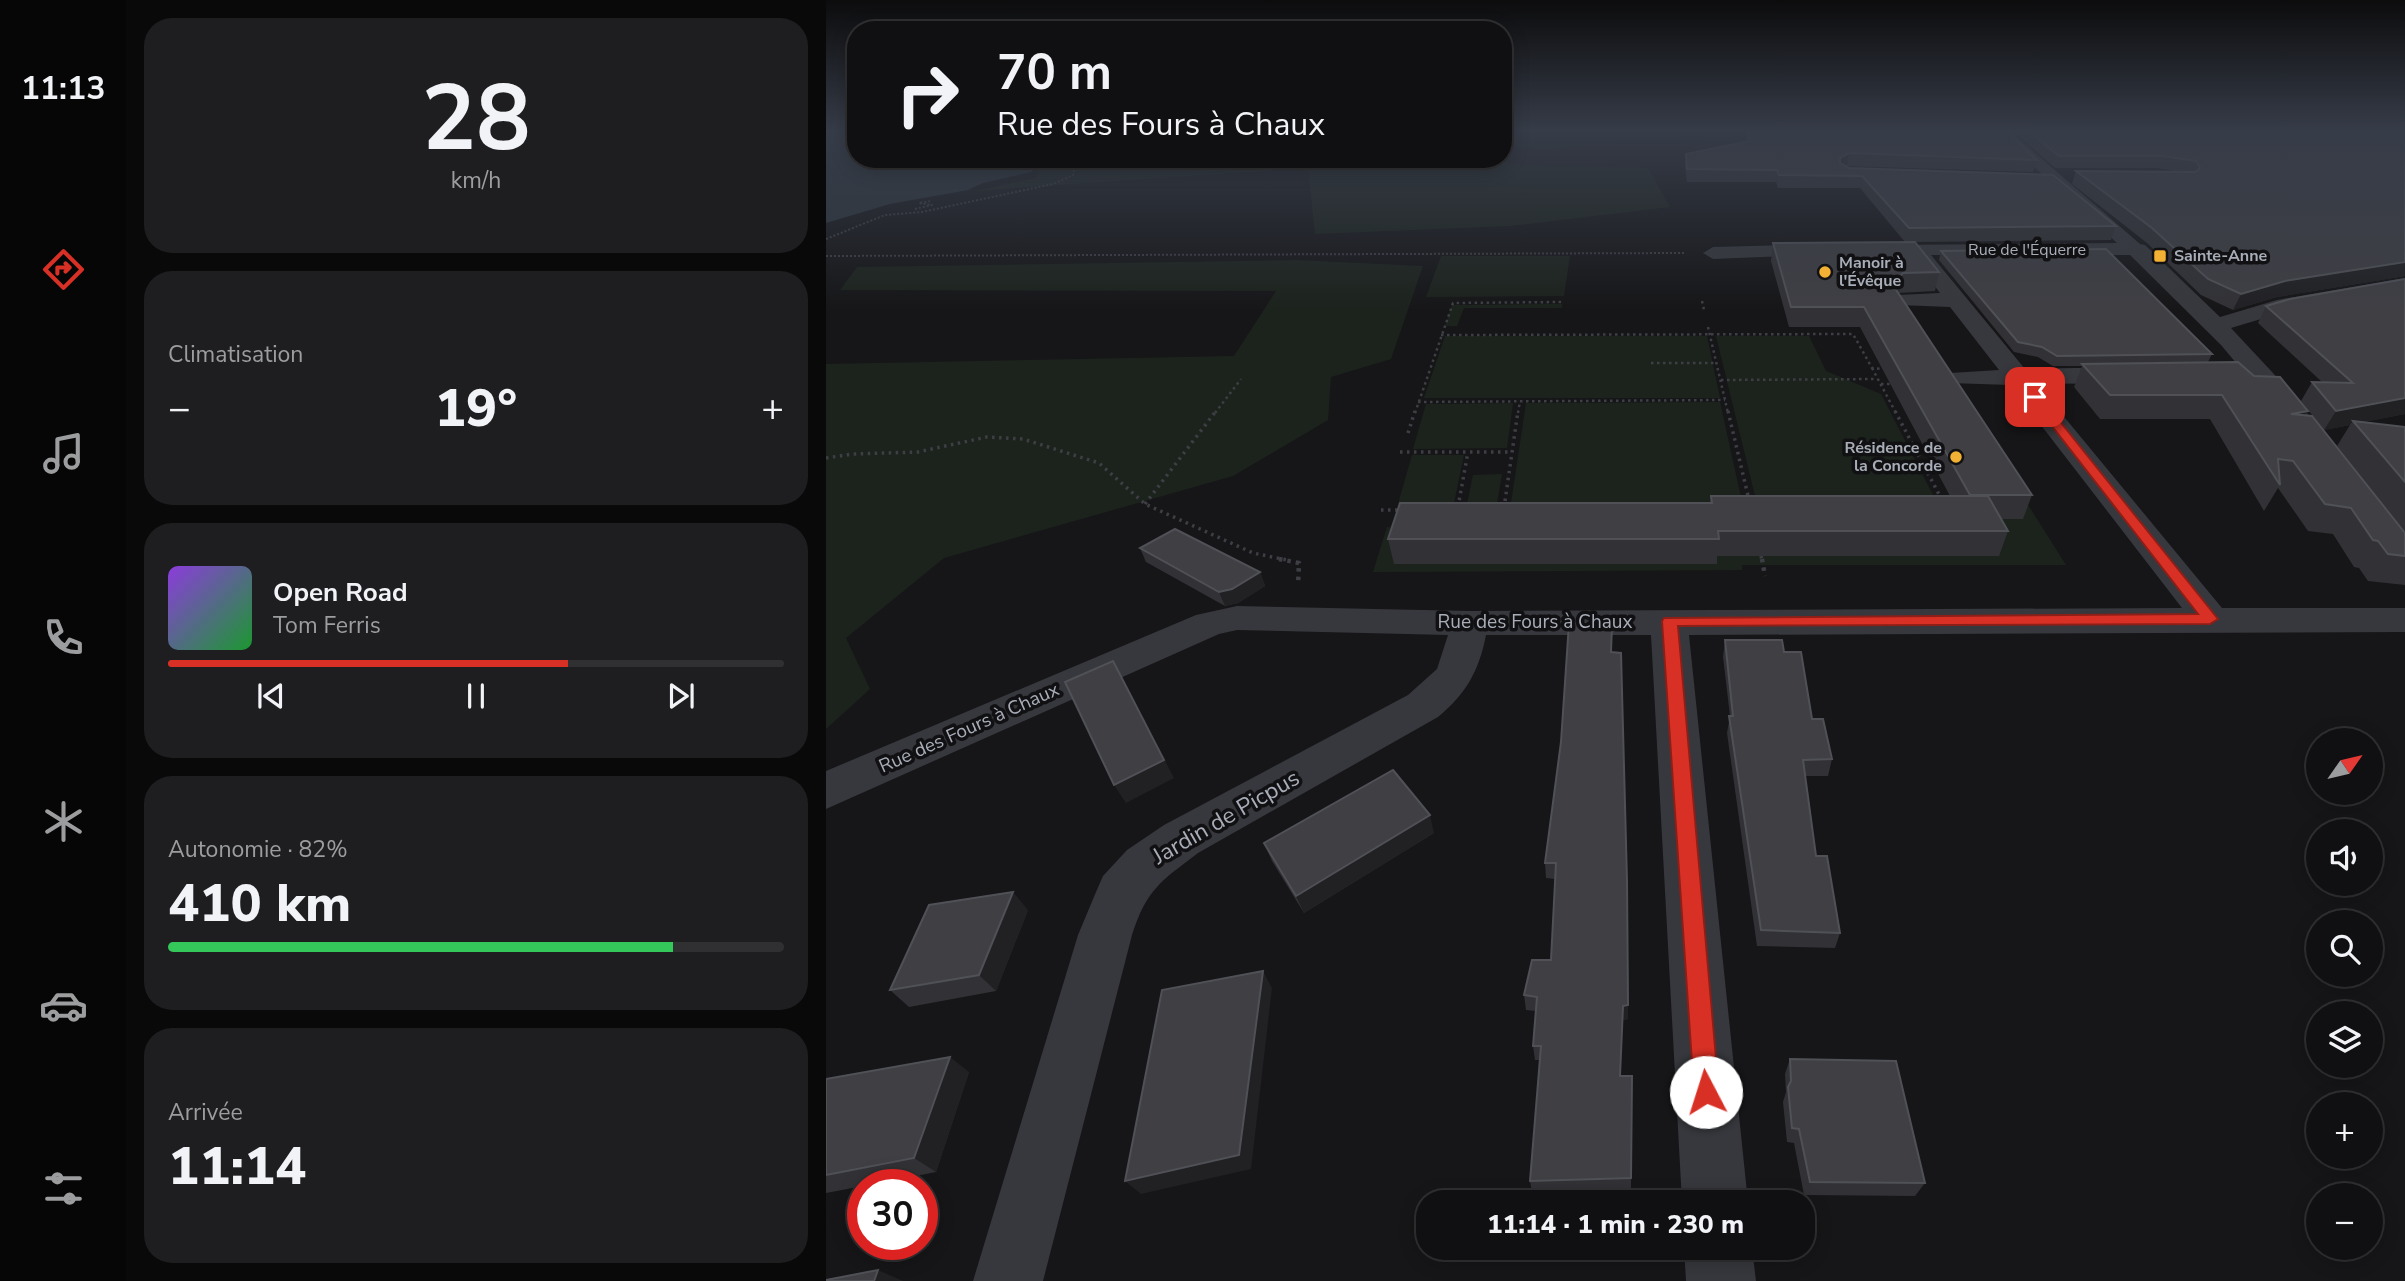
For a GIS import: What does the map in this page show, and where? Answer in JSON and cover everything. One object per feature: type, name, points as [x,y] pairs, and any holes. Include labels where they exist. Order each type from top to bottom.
[{"type":"street","points":[[2064,192],[2138,249],[2217,325],[2264,374],[2315,442]]},
{"type":"street","name":"Rue de l'Équerre","points":[[1881,250],[2138,249]]},
{"type":"street","points":[[1713,253],[1842,250]]},
{"type":"street","points":[[1917,250],[2210,619]]},
{"type":"street","points":[[2217,325],[2277,307],[2405,284]]},
{"type":"street","points":[[2186,295],[2277,307]]},
{"type":"street","points":[[1907,300],[1957,300]]},
{"type":"street","points":[[2222,374],[2264,374]]},
{"type":"street","points":[[1959,377],[2154,375]]},
{"type":"street","name":"Rue des Fours à Chaux","points":[[826,791],[1209,624],[1237,618],[1470,623],[2405,620]]},
{"type":"street","points":[[1669,621],[1714,1190]]},
{"type":"street","name":"Jardin de Picpus","points":[[1008,1281],[1105,935],[1121,892],[1145,865],[1181,839],[1423,706],[1446,690],[1458,672],[1470,623]]},
{"type":"street","points":[[1719,1260],[1721,1281]]},
{"type":"path","points":[[911,211],[922,212],[1017,192]]},
{"type":"path","points":[[826,239],[873,220],[932,205],[919,203],[931,201]]},
{"type":"path","points":[[826,254],[1713,253]]},
{"type":"path","points":[[1702,301],[1703,310]]},
{"type":"path","points":[[1408,433],[1453,303],[1562,302]]},
{"type":"path","points":[[1708,327],[1751,508]]},
{"type":"path","points":[[1441,335],[1853,334],[1946,507]]},
{"type":"path","points":[[1651,363],[1716,363]]},
{"type":"path","points":[[1872,368],[1883,369]]},
{"type":"path","points":[[1145,504],[1241,379]]},
{"type":"path","points":[[1721,380],[1878,379]]},
{"type":"path","points":[[1881,384],[1890,384]]},
{"type":"path","points":[[1418,402],[1725,400]]},
{"type":"path","points":[[1503,510],[1520,401]]},
{"type":"path","points":[[826,458],[853,454],[918,452],[987,437],[1023,439],[1098,463],[1145,504],[1253,554],[1299,564],[1295,621]]},
{"type":"path","points":[[1400,452],[1511,452]]},
{"type":"path","points":[[1468,452],[1457,510],[1469,510]]},
{"type":"path","points":[[1381,510],[1407,510]]},
{"type":"path","points":[[1492,510],[1517,510]]},
{"type":"path","points":[[1761,556],[1765,576]]},
{"type":"shaded area","points":[[826,192],[958,192],[890,204],[826,223]]},
{"type":"shaded area","points":[[1310,192],[1661,192],[1670,207],[1511,226],[1315,234]]},
{"type":"shaded area","points":[[1441,256],[1570,256],[1564,296],[1426,297]]},
{"type":"shaded area","points":[[1296,260],[1423,266],[1391,359],[1331,377],[1328,420],[1233,476],[944,558],[846,638],[870,689],[826,729],[826,364],[1234,356],[1276,291],[840,290],[857,267]]},
{"type":"shaded area","points":[[1562,304],[1562,308],[1464,308],[1457,326],[1445,326],[1452,305]]},
{"type":"shaded area","points":[[1445,336],[1707,336],[1720,398],[1424,398]]},
{"type":"shaded area","points":[[1716,336],[1809,336],[1826,371],[1881,394],[1933,495],[1932,500],[1757,504]]},
{"type":"shaded area","points":[[1955,389],[2066,565],[1742,565],[1742,570],[1373,572],[1387,527],[1405,528],[1394,564],[1716,564],[1716,556],[1998,556]]},
{"type":"shaded area","points":[[1720,402],[1742,502],[1511,503],[1526,403]]},
{"type":"shaded area","points":[[1513,403],[1507,448],[1413,449],[1426,404]]},
{"type":"shaded area","points":[[1412,455],[1464,455],[1454,503],[1398,504]]},
{"type":"shaded area","points":[[1502,474],[1497,503],[1467,504],[1473,475]]},
{"type":"building","points":[[1876,192],[2074,192],[2116,226],[1909,228]]},
{"type":"building","points":[[2104,192],[2405,192],[2405,262],[2285,281],[2241,294],[2208,279],[2152,228]]},
{"type":"building","points":[[1915,242],[1939,272],[1903,273],[1898,279],[1900,285],[1891,282],[2032,495],[1970,495],[1864,307],[1791,307],[1773,243]]},
{"type":"building","points":[[2106,249],[2212,354],[2057,356],[2042,347],[2018,342],[1941,251]]},
{"type":"building","points":[[2405,279],[2405,398],[2336,411],[2312,382],[2353,383],[2266,306],[2290,299]]},
{"type":"building","points":[[2238,362],[2254,376],[2280,377],[2308,411],[2291,414],[2312,416],[2405,533],[2405,556],[2388,554],[2378,541],[2373,540],[2351,508],[2325,504],[2293,461],[2278,459],[2280,485],[2222,395],[2110,395],[2082,364]]},
{"type":"building","points":[[2353,421],[2405,427],[2405,482]]},
{"type":"building","points":[[1711,496],[1988,496],[2008,531],[1718,531],[1719,539],[1388,539],[1400,503],[1712,503]]},
{"type":"building","points":[[1175,529],[1260,572],[1232,589],[1219,592],[1140,548]]},
{"type":"building","points":[[1569,623],[1612,624],[1611,652],[1621,653],[1628,1005],[1623,1006],[1620,1076],[1632,1076],[1631,1178],[1530,1181],[1541,1046],[1533,1046],[1537,997],[1524,995],[1532,960],[1551,960],[1556,863],[1545,863],[1561,742]]},
{"type":"building","points":[[1725,640],[1782,640],[1784,652],[1801,652],[1812,719],[1823,719],[1832,759],[1803,760],[1816,856],[1827,856],[1840,933],[1761,930],[1729,716],[1733,716]]},
{"type":"building","points":[[1113,661],[1164,760],[1114,785],[1065,682]]},
{"type":"building","points":[[1393,770],[1430,815],[1296,896],[1264,843]]},
{"type":"building","points":[[1013,892],[979,975],[890,990],[929,905]]},
{"type":"building","points":[[1263,971],[1239,1155],[1125,1181],[1162,990]]},
{"type":"building","points":[[950,1057],[914,1158],[826,1175],[826,1079]]},
{"type":"building","points":[[1790,1059],[1896,1061],[1925,1183],[1810,1182],[1799,1129],[1792,1128],[1788,1087],[1791,1081]]},
{"type":"building","points":[[878,1270],[874,1281],[826,1281],[826,1280]]},
{"type":"place","name":"Sainte-Anne","points":[[2160,256]]},
{"type":"place","name":"Manoir à l'Évêque","points":[[1825,272]]},
{"type":"place","name":"Résidence de la Concorde","points":[[1956,457]]},
{"type":"route","points":[[1706,1092],[1669,621],[2210,619],[2035,397]]}]
